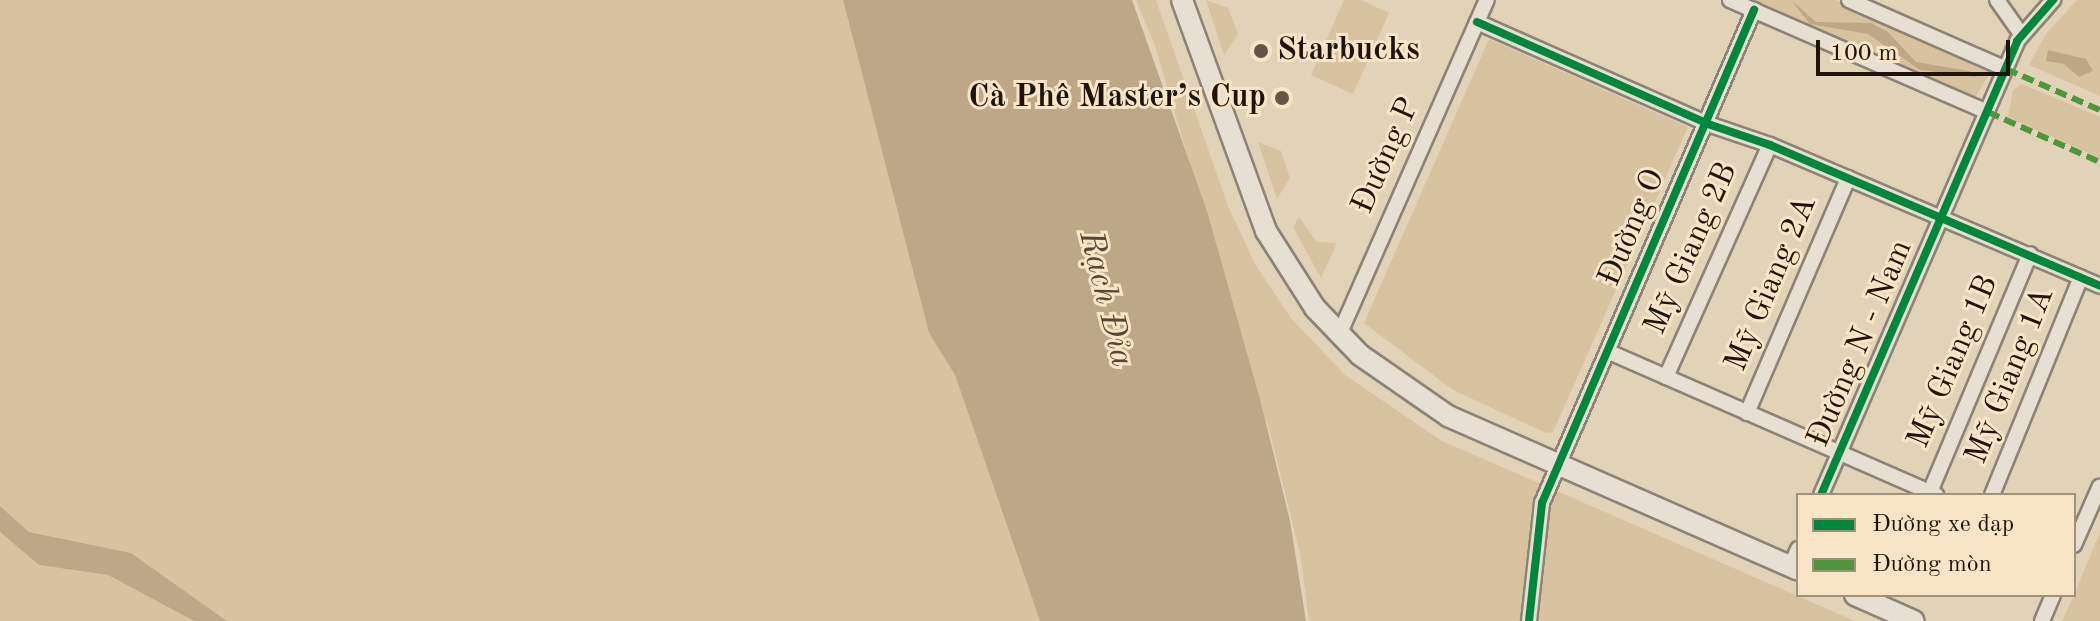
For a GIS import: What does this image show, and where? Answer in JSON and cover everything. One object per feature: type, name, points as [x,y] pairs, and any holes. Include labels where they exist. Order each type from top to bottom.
[{"type":"main road","points":[[1182,0],[1262,221],[1287,269],[1339,335],[1432,407],[1559,465],[1795,562]]},
{"type":"main road","points":[[1860,597],[1914,621]]},
{"type":"street","name":"Đường P","points":[[1339,335],[1487,0]]},
{"type":"street","points":[[1730,0],[1988,112]]},
{"type":"street","points":[[1849,0],[1871,6],[2006,69]]},
{"type":"street","points":[[1997,0],[2021,34]]},
{"type":"street","name":"Đường N - Nam","points":[[1822,493],[2021,34],[2053,0]]},
{"type":"street","name":"Đường O","points":[[1529,621],[1542,503],[1708,124],[1754,10]]},
{"type":"street","points":[[1477,22],[1708,124],[1770,145],[2100,286]]},
{"type":"street","name":"Mỹ Giang 2B","points":[[1666,377],[1770,145]]},
{"type":"street","name":"Mỹ Giang 2A","points":[[1747,413],[1848,178]]},
{"type":"street","name":"Mỹ Giang 1B","points":[[1933,493],[2030,254]]},
{"type":"street","name":"Mỹ Giang 1A","points":[[1993,493],[2081,277]]},
{"type":"street","points":[[1609,352],[1931,493]]},
{"type":"street","points":[[2076,540],[2100,486]]},
{"type":"street","points":[[2042,621],[2052,597]]},
{"type":"shaded area","points":[[0,0],[843,0],[929,333],[955,375],[1040,621],[227,621],[131,553],[29,532],[0,506]]},
{"type":"shaded area","points":[[1136,0],[1156,0],[1228,206],[1255,264],[1291,318],[1345,375],[1442,441],[1855,621],[1309,621],[1300,553],[1270,433],[1155,46]]},
{"type":"shaded area","points":[[1206,0],[1228,8],[1238,34],[1224,55]]},
{"type":"shaded area","points":[[1344,0],[1361,0],[1389,13],[1353,94],[1311,75]]},
{"type":"shaded area","points":[[1745,0],[1835,0],[1985,65],[1989,75],[1974,99]]},
{"type":"shaded area","points":[[2077,0],[2100,0],[2100,96],[2029,65],[2045,35]]},
{"type":"shaded area","points":[[1489,39],[1688,127],[1553,432],[1546,433],[1453,390],[1364,323]]},
{"type":"shaded area","points":[[2022,84],[2100,117],[2100,158],[2008,117],[2013,90]]},
{"type":"shaded area","points":[[1258,142],[1281,151],[1290,178],[1277,199]]},
{"type":"shaded area","points":[[1299,217],[1317,242],[1337,243],[1321,278],[1293,227]]},
{"type":"shaded area","points":[[0,532],[39,565],[108,575],[194,621],[0,621]]},
{"type":"shaded area","points":[[2100,532],[2100,621],[2062,621],[2073,597],[2076,597]]},
{"type":"water","name":"Rạch Đỉa","points":[[843,0],[1132,0],[1207,211],[1261,403],[1290,521],[1306,621],[1040,621],[955,375],[929,333]]},
{"type":"water","points":[[1791,0],[1816,22],[1871,23],[1888,32],[1916,62],[1969,71],[1976,77],[1920,70],[1868,34],[1810,24]]},
{"type":"water","points":[[2048,50],[2086,59],[2093,71],[2079,77],[2064,64],[2046,61]]},
{"type":"water","points":[[0,506],[29,532],[131,553],[227,621],[194,621],[108,575],[39,565],[0,532]]},
{"type":"marked path","points":[[2006,69],[2100,110]]},
{"type":"marked path","points":[[1988,112],[2100,162]]},
{"type":"cycle path","points":[[1822,493],[2017,41],[2053,0]]},
{"type":"cycle path","points":[[1529,621],[1542,503],[1754,10]]},
{"type":"cycle path","points":[[1477,22],[1708,124],[1770,145],[2100,286]]},
{"type":"place","name":"Starbucks","points":[[1261,51]]},
{"type":"place","name":"Cà Phê Master’s Cup","points":[[1282,98]]}]
